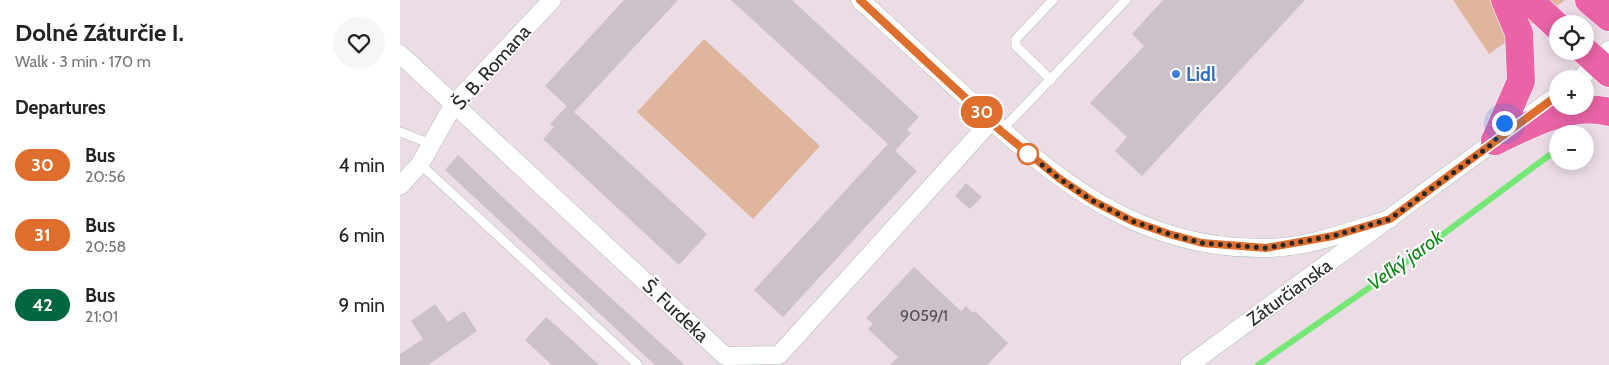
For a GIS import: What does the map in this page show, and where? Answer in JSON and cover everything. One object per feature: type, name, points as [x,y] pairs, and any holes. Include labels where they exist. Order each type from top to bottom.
[{"type":"main road","points":[[1495,141],[1521,81],[1519,33],[1505,0]]},
{"type":"main road","points":[[1529,0],[1549,19]]},
{"type":"main road","points":[[1589,0],[1609,17]]},
{"type":"main road","points":[[1495,141],[1539,120],[1565,112],[1602,110],[1609,112]]},
{"type":"street","name":"Š. B. Romana","points":[[400,186],[420,164],[454,104],[552,0]]},
{"type":"street","points":[[860,0],[996,126],[1060,179],[1093,201],[1132,221],[1202,243],[1266,248],[1333,236],[1390,219]]},
{"type":"street","name":"Š. Furdeka","points":[[400,54],[720,360],[779,355],[996,126]]},
{"type":"street","name":"Záturčianska","points":[[1189,365],[1549,102]]},
{"type":"lane","points":[[1051,80],[1016,46],[1016,39],[1053,0]]},
{"type":"lane","points":[[996,126],[1051,80],[1126,0]]},
{"type":"lane","points":[[400,132],[431,144]]},
{"type":"lane","points":[[420,164],[638,365]]},
{"type":"shaded area","points":[[1453,0],[1565,0],[1489,54]]},
{"type":"shaded area","points":[[704,39],[820,146],[753,219],[637,112]]},
{"type":"building","points":[[624,0],[678,0],[574,112],[707,234],[679,265],[543,139],[554,127],[550,124],[567,106],[545,86]]},
{"type":"building","points":[[731,0],[792,0],[919,117],[907,130],[911,133],[895,151],[917,171],[783,317],[754,290],[888,144]]},
{"type":"building","name":"Lidl","points":[[1163,0],[1305,0],[1142,176],[1115,151],[1127,137],[1090,103],[1144,46],[1132,34]]},
{"type":"building","points":[[458,155],[579,269],[685,365],[655,365],[445,170]]},
{"type":"building","points":[[966,183],[982,197],[970,209],[955,196]]},
{"type":"building","points":[[914,267],[961,311],[966,306],[973,313],[975,311],[1008,343],[987,365],[890,365],[898,357],[868,329],[873,324],[866,318]]},
{"type":"building","points":[[435,304],[448,322],[464,311],[477,331],[428,365],[400,365],[400,354],[423,339],[411,321]]},
{"type":"building","points":[[546,317],[599,365],[552,365],[525,340]]},
{"type":"waterway","name":"Veľký jarok","points":[[1258,365],[1399,267],[1549,155]]},
{"type":"bus line","name":"30","points":[[860,0],[1001,131],[1060,179],[1093,201],[1132,221],[1202,243],[1266,248],[1333,236],[1390,219],[1549,102]]},
{"type":"place","name":"Lidl","points":[[1176,74]]},
{"type":"route","points":[[1028,154],[1060,179],[1093,201],[1132,221],[1202,243],[1266,248],[1333,236],[1390,219],[1487,148],[1495,141],[1504,123]]}]
